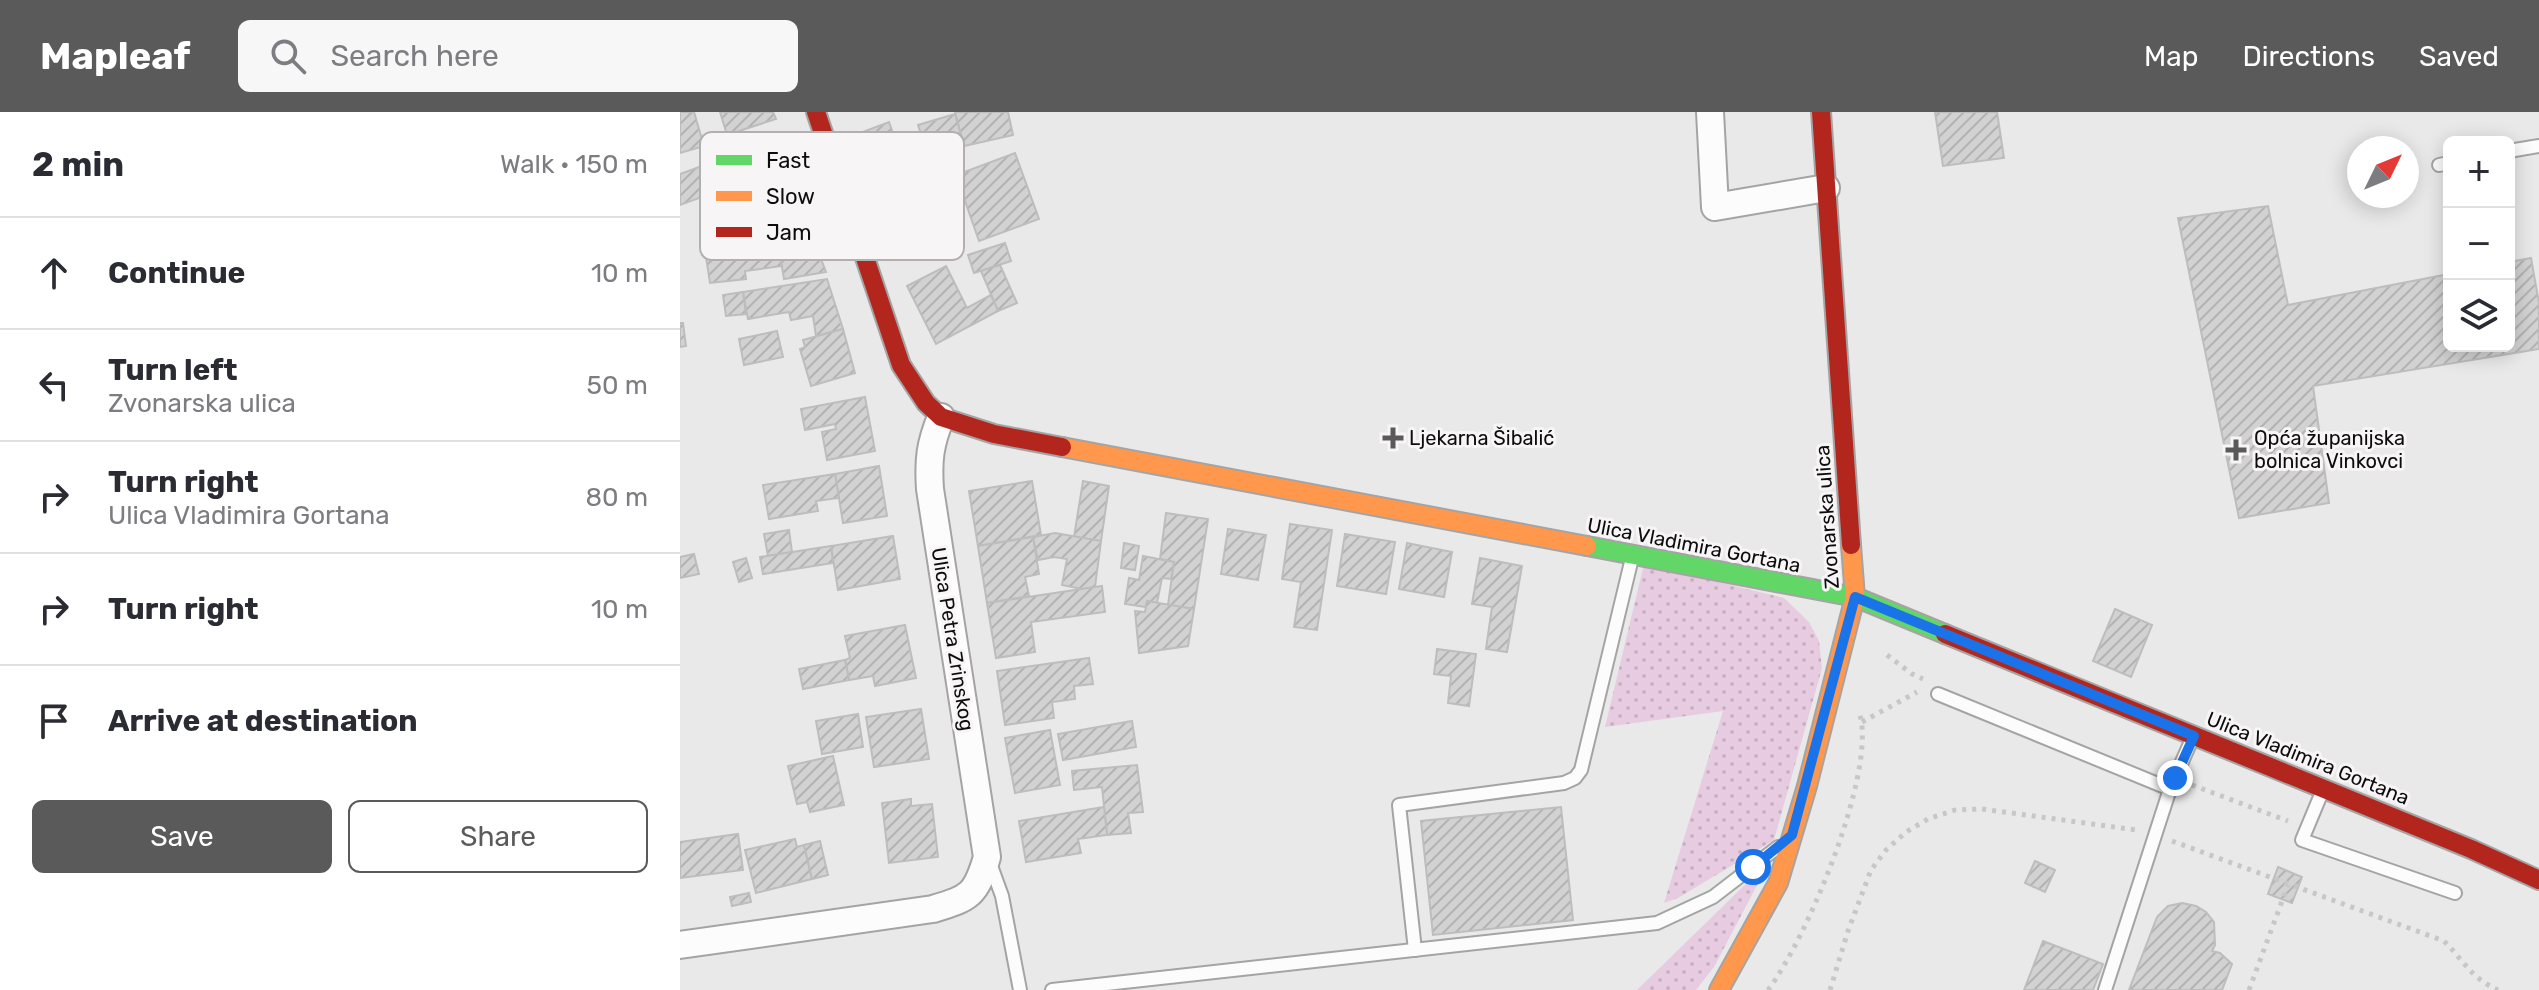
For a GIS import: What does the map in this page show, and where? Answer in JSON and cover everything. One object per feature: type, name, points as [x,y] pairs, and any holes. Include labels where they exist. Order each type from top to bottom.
[{"type":"main road","points":[[816,112],[823,132]]},
{"type":"main road","name":"Zvonarska ulica","points":[[1719,990],[1778,883],[1855,597],[1821,112]]},
{"type":"main road","points":[[866,260],[901,365],[926,403],[941,417]]},
{"type":"main road","name":"Ulica Vladimira Gortana","points":[[941,417],[994,434],[1855,597],[2471,849],[2539,880]]},
{"type":"street","points":[[1710,112],[1715,207],[1826,188]]},
{"type":"street","name":"Ulica Petra Zrinskog","points":[[941,417],[931,441],[928,464],[930,489],[987,857]]},
{"type":"street","points":[[680,945],[933,909],[964,899],[981,880],[987,857]]},
{"type":"lane","points":[[2515,150],[2539,146]]},
{"type":"lane","points":[[1415,950],[1399,805],[1564,783],[1575,778],[1581,770],[1633,555]]},
{"type":"lane","points":[[1938,694],[2170,789]]},
{"type":"lane","points":[[2105,990],[2170,789],[2194,736]]},
{"type":"lane","points":[[2324,789],[2302,840],[2455,893]]},
{"type":"lane","points":[[1052,990],[1657,923],[1713,897],[1792,835]]},
{"type":"lane","points":[[987,857],[1002,896],[1020,990]]},
{"type":"path","points":[[1879,659],[1887,655],[1911,621]]},
{"type":"path","points":[[1862,722],[1915,695],[1928,682]]},
{"type":"path","points":[[1768,990],[1824,885],[1850,805],[1863,746],[1859,710]]},
{"type":"path","points":[[1830,990],[1871,870],[1886,850],[1906,832],[1928,819],[1955,810],[1982,809],[2155,834],[2444,941],[2469,972],[2482,983],[2498,990]]},
{"type":"path","points":[[2249,990],[2288,885]]},
{"type":"shaded area","points":[[1644,564],[1784,598],[1809,622],[1819,641],[1822,668],[1774,840],[1678,898],[1664,903],[1723,711],[1605,727]]},
{"type":"shaded area","points":[[1764,872],[1714,967],[1696,990],[1637,990],[1756,874]]},
{"type":"building","points":[[680,112],[694,112],[700,132],[700,147],[680,153]]},
{"type":"building","points":[[720,112],[773,112],[776,119],[736,132],[726,132]]},
{"type":"building","points":[[955,112],[1008,112],[1013,135],[964,146],[964,132],[960,132]]},
{"type":"building","points":[[1935,112],[1997,112],[2004,158],[1943,166]]},
{"type":"building","points":[[955,114],[960,132],[920,132],[918,125]]},
{"type":"building","points":[[889,122],[893,132],[863,132]]},
{"type":"building","points":[[1015,153],[1039,219],[979,241],[964,198],[964,172]]},
{"type":"building","points":[[700,167],[700,198],[680,205],[680,174]]},
{"type":"building","points":[[2268,206],[2288,305],[2443,275],[2443,352],[2515,352],[2515,261],[2531,258],[2539,303],[2539,349],[2313,386],[2329,503],[2239,518],[2178,218]]},
{"type":"building","points":[[1005,243],[1011,261],[974,273],[968,255]]},
{"type":"building","points":[[706,260],[781,260],[782,266],[745,271],[746,279],[710,283]]},
{"type":"building","points":[[781,260],[821,260],[826,272],[784,279]]},
{"type":"building","points":[[1000,265],[1017,303],[998,311],[981,271]]},
{"type":"building","points":[[946,266],[967,308],[991,295],[998,311],[936,344],[907,286]]},
{"type":"building","points":[[827,279],[843,329],[816,336],[813,316],[791,320],[789,312],[748,319],[743,292]]},
{"type":"building","points":[[743,292],[746,314],[726,316],[723,295]]},
{"type":"building","points":[[680,323],[683,323],[686,346],[680,347]]},
{"type":"building","points":[[843,329],[855,373],[811,386],[800,349],[805,347],[803,340]]},
{"type":"building","points":[[777,331],[783,357],[744,365],[739,339]]},
{"type":"building","points":[[865,397],[875,451],[827,460],[822,432],[836,429],[835,424],[805,430],[801,409]]},
{"type":"building","points":[[879,466],[887,516],[843,523],[835,474]]},
{"type":"building","points":[[835,474],[839,498],[816,501],[818,511],[769,519],[763,485]]},
{"type":"building","points":[[1032,481],[1041,535],[978,546],[969,491]]},
{"type":"building","points":[[1083,481],[1109,486],[1101,541],[1074,537]]},
{"type":"building","points":[[1166,513],[1208,519],[1194,609],[1168,605],[1174,562],[1160,559]]},
{"type":"building","points":[[1290,524],[1332,530],[1317,630],[1294,627],[1301,582],[1282,579]]},
{"type":"building","points":[[1228,529],[1266,535],[1258,580],[1221,574]]},
{"type":"building","points":[[789,530],[792,552],[768,556],[764,534]]},
{"type":"building","points":[[1055,533],[1101,541],[1095,587],[1082,589],[1062,585],[1067,559],[1054,557],[1038,560],[1033,537]]},
{"type":"building","points":[[1345,534],[1395,542],[1386,594],[1337,586]]},
{"type":"building","points":[[893,536],[900,579],[838,590],[831,546]]},
{"type":"building","points":[[1033,537],[1039,574],[1025,577],[1029,596],[987,603],[978,546]]},
{"type":"building","points":[[1124,543],[1139,546],[1135,570],[1121,568]]},
{"type":"building","points":[[1407,543],[1452,552],[1444,597],[1399,589]]},
{"type":"building","points":[[831,546],[833,563],[763,574],[760,557]]},
{"type":"building","points":[[694,554],[699,574],[680,578],[680,557]]},
{"type":"building","points":[[1143,556],[1174,562],[1171,579],[1162,578],[1157,603],[1147,601],[1146,607],[1125,604],[1129,578],[1139,580]]},
{"type":"building","points":[[746,558],[752,578],[739,582],[733,562]]},
{"type":"building","points":[[1480,558],[1522,566],[1507,652],[1486,649],[1492,607],[1472,604]]},
{"type":"building","points":[[1102,586],[1105,612],[1031,622],[1035,652],[996,658],[987,603]]},
{"type":"building","points":[[1147,601],[1194,609],[1188,646],[1139,653],[1135,611],[1145,612]]},
{"type":"building","points":[[2115,609],[2152,625],[2131,677],[2093,661]]},
{"type":"building","points":[[905,625],[916,678],[875,686],[873,676],[849,680],[845,660],[850,658],[845,636]]},
{"type":"building","points":[[1437,649],[1476,654],[1469,706],[1448,703],[1451,676],[1434,674]]},
{"type":"building","points":[[1089,658],[1093,684],[1074,686],[1075,699],[1052,702],[1054,718],[1005,725],[997,671]]},
{"type":"building","points":[[845,660],[849,680],[803,689],[799,669]]},
{"type":"building","points":[[921,709],[929,759],[874,767],[866,717]]},
{"type":"building","points":[[858,714],[863,747],[822,754],[816,721]]},
{"type":"building","points":[[1132,721],[1136,747],[1063,760],[1058,734]]},
{"type":"building","points":[[1050,730],[1060,785],[1015,793],[1005,738]]},
{"type":"building","points":[[833,756],[844,805],[810,812],[807,802],[797,804],[788,766]]},
{"type":"building","points":[[1137,765],[1143,812],[1128,813],[1131,833],[1107,835],[1102,787],[1074,790],[1072,771]]},
{"type":"building","points":[[911,799],[911,806],[932,804],[938,857],[889,863],[882,803]]},
{"type":"building","points":[[1104,807],[1107,835],[1078,839],[1081,853],[1026,862],[1019,821]]},
{"type":"building","points":[[1561,807],[1573,920],[1433,935],[1421,821]]},
{"type":"building","points":[[738,834],[743,870],[680,878],[680,842]]},
{"type":"building","points":[[795,839],[797,847],[804,845],[812,879],[756,893],[745,850]]},
{"type":"building","points":[[820,841],[828,875],[812,879],[804,845]]},
{"type":"building","points":[[2035,861],[2055,870],[2045,892],[2025,883]]},
{"type":"building","points":[[2278,867],[2302,877],[2292,903],[2268,894]]},
{"type":"building","points":[[749,893],[751,902],[732,906],[730,897]]},
{"type":"building","points":[[2182,903],[2196,906],[2214,922],[2215,945],[2212,951],[2220,953],[2232,964],[2222,990],[2129,990],[2157,917],[2168,906]]},
{"type":"building","points":[[2043,941],[2103,964],[2093,990],[2024,990]]},
{"type":"traffic: fast","points":[[1587,546],[1855,597],[1945,634]]},
{"type":"traffic: slow","points":[[1062,447],[1587,546]]},
{"type":"traffic: slow","points":[[1719,990],[1778,883],[1807,786],[1855,597],[1851,545]]},
{"type":"traffic: jam","points":[[816,112],[823,132]]},
{"type":"traffic: jam","points":[[1821,112],[1851,545]]},
{"type":"traffic: jam","points":[[866,260],[901,365],[926,403],[941,417],[994,434],[1062,447]]},
{"type":"traffic: jam","points":[[1945,634],[2471,849],[2539,880]]},
{"type":"place","name":"Ljekarna Šibalić","points":[[1393,438]]},
{"type":"place","name":"Opća županijska bolnica Vinkovci","points":[[2236,450]]},
{"type":"route","points":[[1753,867],[1792,835],[1855,597],[2194,736],[2175,778]]}]
